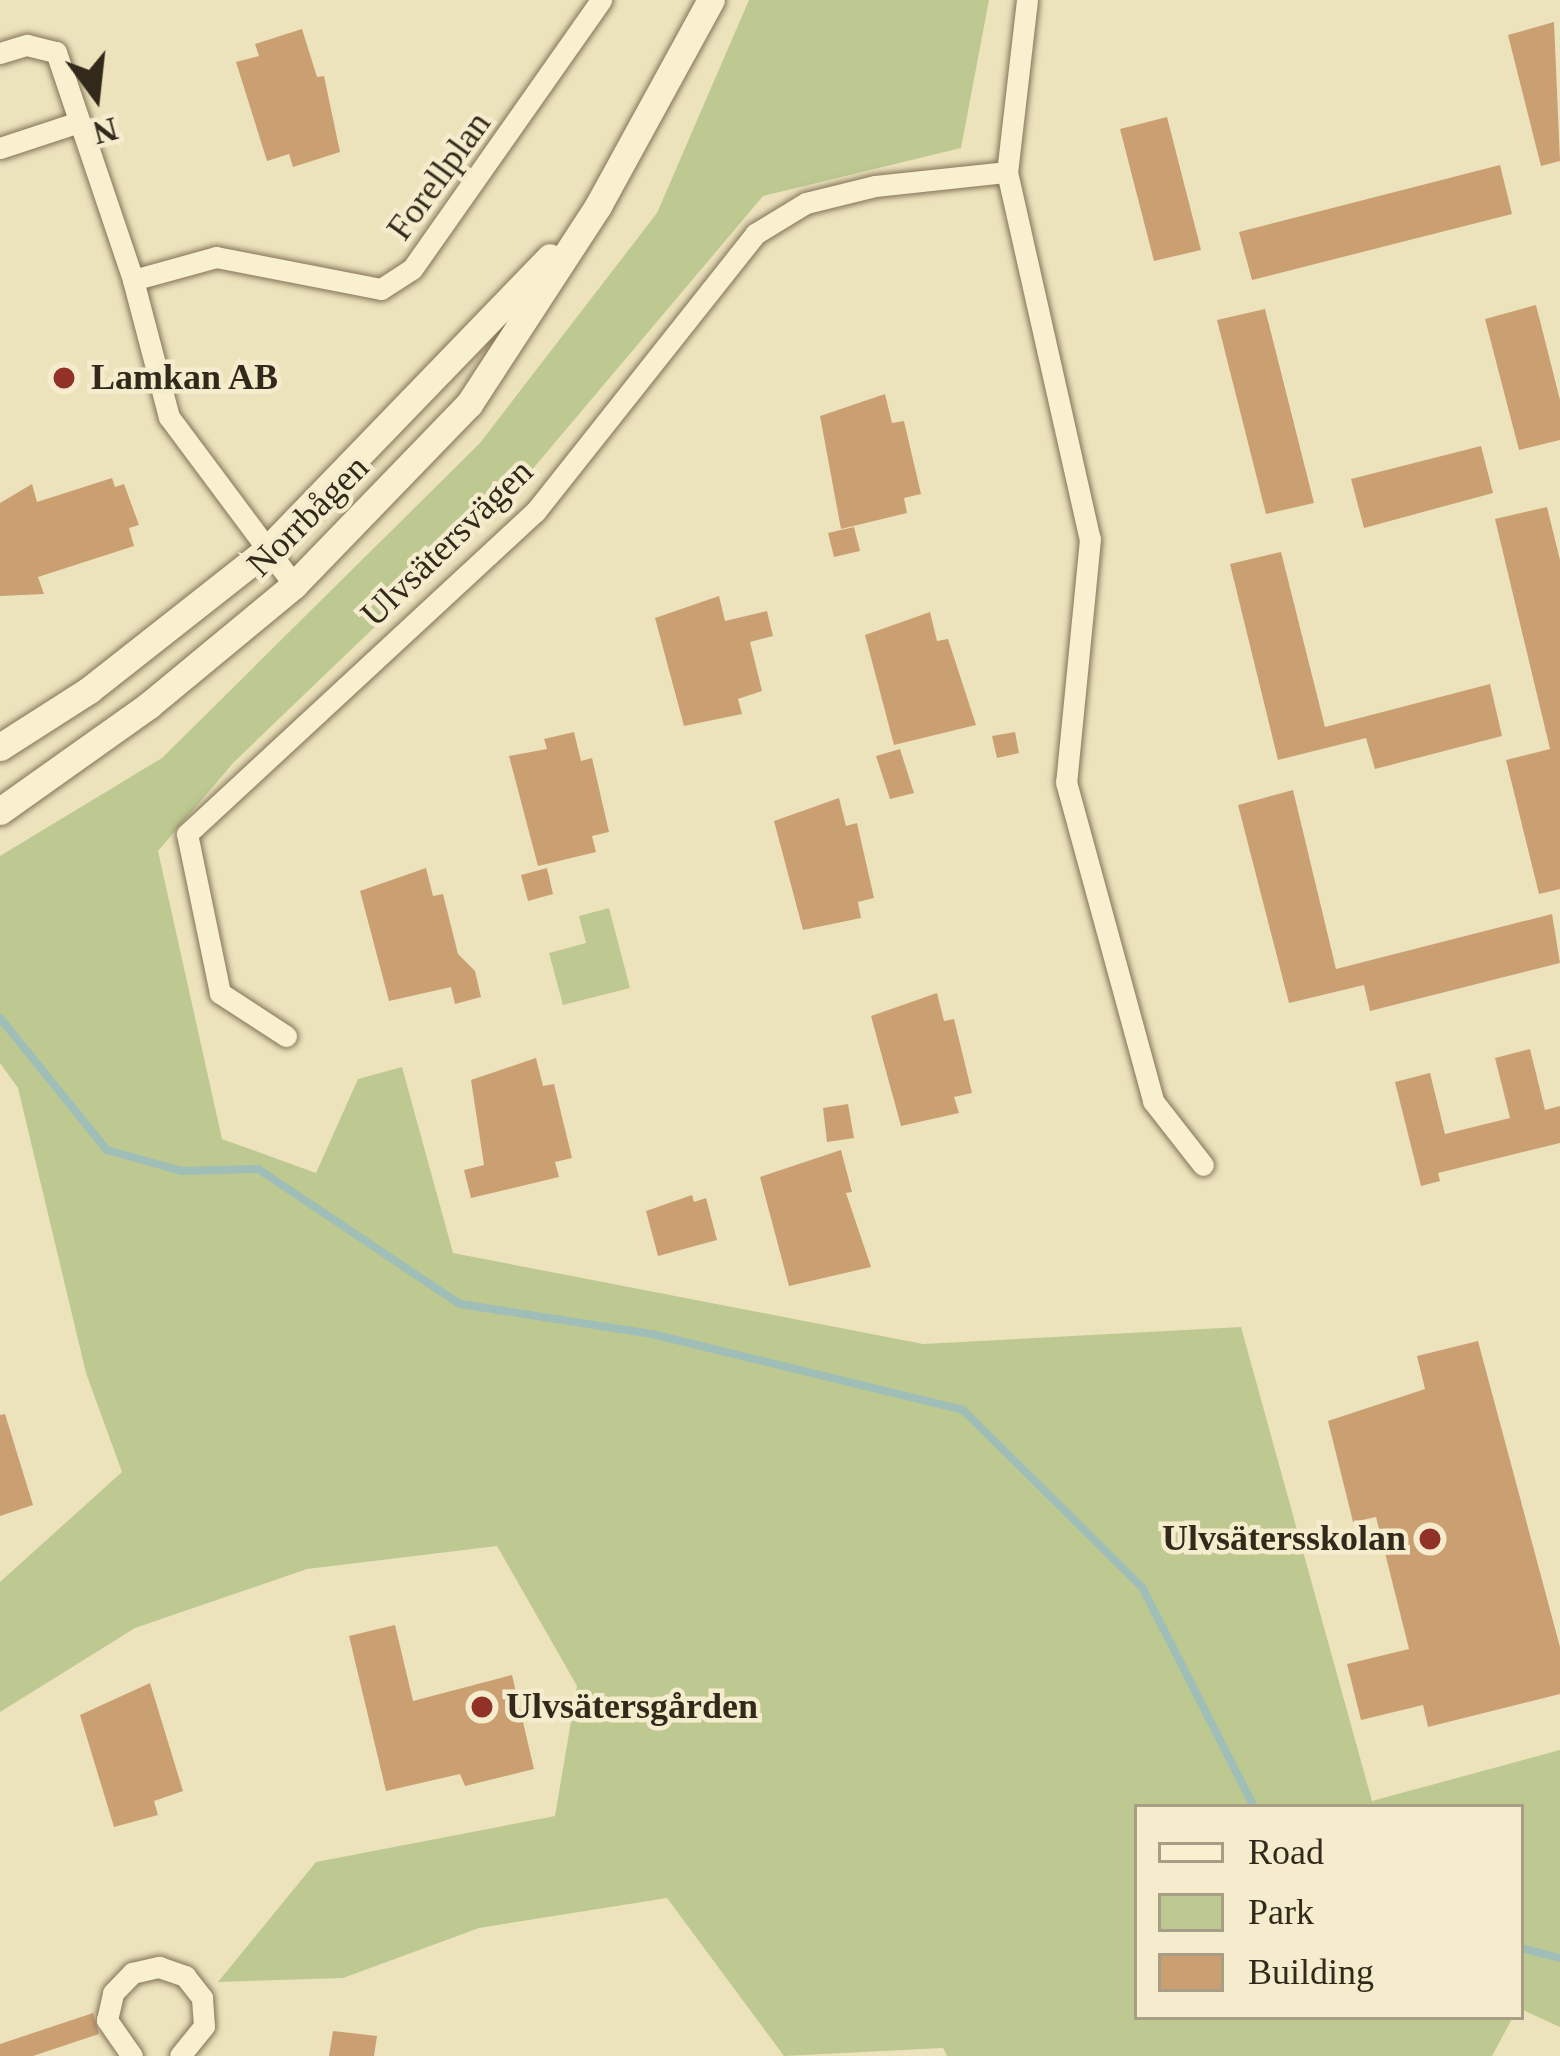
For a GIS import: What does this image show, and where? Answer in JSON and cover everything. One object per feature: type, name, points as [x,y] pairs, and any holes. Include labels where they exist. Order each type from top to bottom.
[{"type":"street","name":"Forellplan","points":[[133,280],[216,257],[381,289],[412,268],[601,0]]},
{"type":"street","name":"Norrbågen","points":[[0,811],[149,705],[294,585],[469,404],[598,206],[711,0]]},
{"type":"street","points":[[1027,0],[1007,172],[1090,539],[1066,782],[1153,1101],[1203,1165]]},
{"type":"street","points":[[0,53],[27,45],[56,52],[133,280],[169,417],[294,585]]},
{"type":"street","points":[[0,148],[79,122]]},
{"type":"street","name":"Ulvsätersvägen","points":[[286,1036],[220,993],[188,834],[535,512],[755,234],[806,203],[875,186],[1007,172]]},
{"type":"street","name":"Norrbågen","points":[[0,747],[89,691],[267,550],[598,206]]},
{"type":"street","points":[[132,2056],[107,2020],[113,1993],[132,1973],[159,1967],[185,1976],[202,1998],[204,2026],[181,2056]]},
{"type":"green space","points":[[749,0],[989,0],[961,148],[763,196],[504,503],[234,762],[158,851],[222,1139],[316,1173],[358,1079],[402,1067],[453,1253],[923,1344],[1241,1327],[1372,1801],[1560,1750],[1560,2027],[1524,2010],[1524,1804],[1134,1804],[1134,2020],[1511,2020],[1492,2056],[947,2056],[943,2048],[784,2056],[667,1898],[479,1928],[343,1978],[218,1982],[316,1862],[555,1816],[577,1686],[497,1546],[307,1569],[135,1628],[0,1712],[0,1582],[122,1472],[86,1373],[18,1088],[0,1063],[0,856],[162,758],[480,443],[657,213]]},
{"type":"green space","points":[[609,908],[630,988],[563,1005],[549,953],[586,943],[579,916]]},
{"type":"building","points":[[1554,22],[1560,161],[1541,166],[1508,35]]},
{"type":"building","points":[[302,29],[317,77],[324,76],[340,152],[293,167],[289,154],[267,161],[236,62],[259,56],[255,44]]},
{"type":"building","points":[[1167,117],[1201,250],[1154,261],[1120,129]]},
{"type":"building","points":[[1500,165],[1512,214],[1252,280],[1239,232]]},
{"type":"building","points":[[1536,305],[1560,400],[1560,440],[1519,450],[1485,319]]},
{"type":"building","points":[[1265,309],[1314,503],[1266,514],[1217,320]]},
{"type":"building","points":[[885,394],[892,423],[904,421],[921,494],[904,498],[907,513],[841,529],[820,416]]},
{"type":"building","points":[[1481,446],[1493,493],[1364,528],[1351,479]]},
{"type":"building","points":[[112,478],[115,487],[124,484],[139,525],[129,528],[134,546],[38,577],[44,594],[0,596],[0,503],[32,484],[37,502]]},
{"type":"building","points":[[1547,507],[1560,560],[1560,889],[1539,894],[1506,760],[1550,749],[1495,519]]},
{"type":"building","points":[[854,527],[860,551],[834,557],[828,533]]},
{"type":"building","points":[[1281,552],[1325,727],[1490,684],[1502,736],[1375,769],[1366,738],[1278,760],[1230,564]]},
{"type":"building","points":[[719,596],[725,621],[767,611],[773,636],[750,642],[762,691],[738,699],[742,714],[684,726],[655,618]]},
{"type":"building","points":[[930,612],[937,641],[948,639],[976,725],[894,745],[865,635]]},
{"type":"building","points":[[574,732],[581,761],[592,758],[609,832],[592,836],[596,852],[538,866],[509,756],[547,749],[544,739]]},
{"type":"building","points":[[1015,732],[1019,753],[997,758],[992,736]]},
{"type":"building","points":[[900,749],[914,793],[890,799],[876,756]]},
{"type":"building","points":[[1293,790],[1336,969],[1552,914],[1560,963],[1370,1011],[1364,985],[1289,1003],[1238,805]]},
{"type":"building","points":[[839,798],[846,826],[857,823],[874,898],[858,902],[861,918],[803,930],[774,821]]},
{"type":"building","points":[[426,868],[433,896],[443,894],[458,954],[475,971],[481,997],[455,1004],[451,987],[389,1001],[360,891]]},
{"type":"building","points":[[547,868],[553,894],[528,901],[521,875]]},
{"type":"building","points":[[937,993],[944,1021],[954,1019],[972,1093],[954,1097],[959,1113],[901,1126],[871,1016]]},
{"type":"building","points":[[1530,1049],[1545,1110],[1560,1106],[1560,1143],[1438,1173],[1440,1181],[1421,1186],[1395,1082],[1430,1073],[1445,1134],[1510,1118],[1495,1058]]},
{"type":"building","points":[[536,1058],[543,1086],[554,1084],[572,1158],[555,1162],[559,1177],[471,1198],[464,1170],[484,1165],[471,1080]]},
{"type":"building","points":[[848,1104],[854,1138],[827,1142],[823,1108]]},
{"type":"building","points":[[841,1150],[852,1192],[846,1193],[871,1267],[789,1286],[760,1177]]},
{"type":"building","points":[[692,1195],[694,1202],[706,1198],[717,1240],[658,1256],[646,1211]]},
{"type":"building","points":[[1478,1341],[1560,1647],[1560,1694],[1428,1727],[1423,1705],[1361,1720],[1347,1664],[1409,1649],[1376,1517],[1353,1522],[1328,1421],[1425,1389],[1417,1356]]},
{"type":"building","points":[[5,1414],[33,1505],[0,1516],[0,1415]]},
{"type":"building","name":"Ulvsätersgården","points":[[395,1625],[413,1701],[512,1675],[534,1769],[465,1786],[460,1774],[386,1791],[349,1636]]},
{"type":"building","points":[[150,1683],[183,1791],[154,1801],[158,1815],[114,1827],[80,1715]]},
{"type":"building","points":[[93,2013],[99,2034],[33,2056],[0,2056],[0,2044]]},
{"type":"building","points":[[333,2031],[377,2036],[374,2056],[329,2056]]},
{"type":"waterway","points":[[0,1018],[107,1150],[181,1171],[258,1169],[460,1304],[652,1334],[963,1410],[1142,1587],[1252,1804]]},
{"type":"waterway","points":[[1524,1949],[1560,1958]]},
{"type":"place","name":"Lamkan AB","points":[[64,378]]},
{"type":"place","name":"Ulvsätersskolan","points":[[1430,1539]]},
{"type":"place","name":"Ulvsätersgården","points":[[482,1707]]}]
